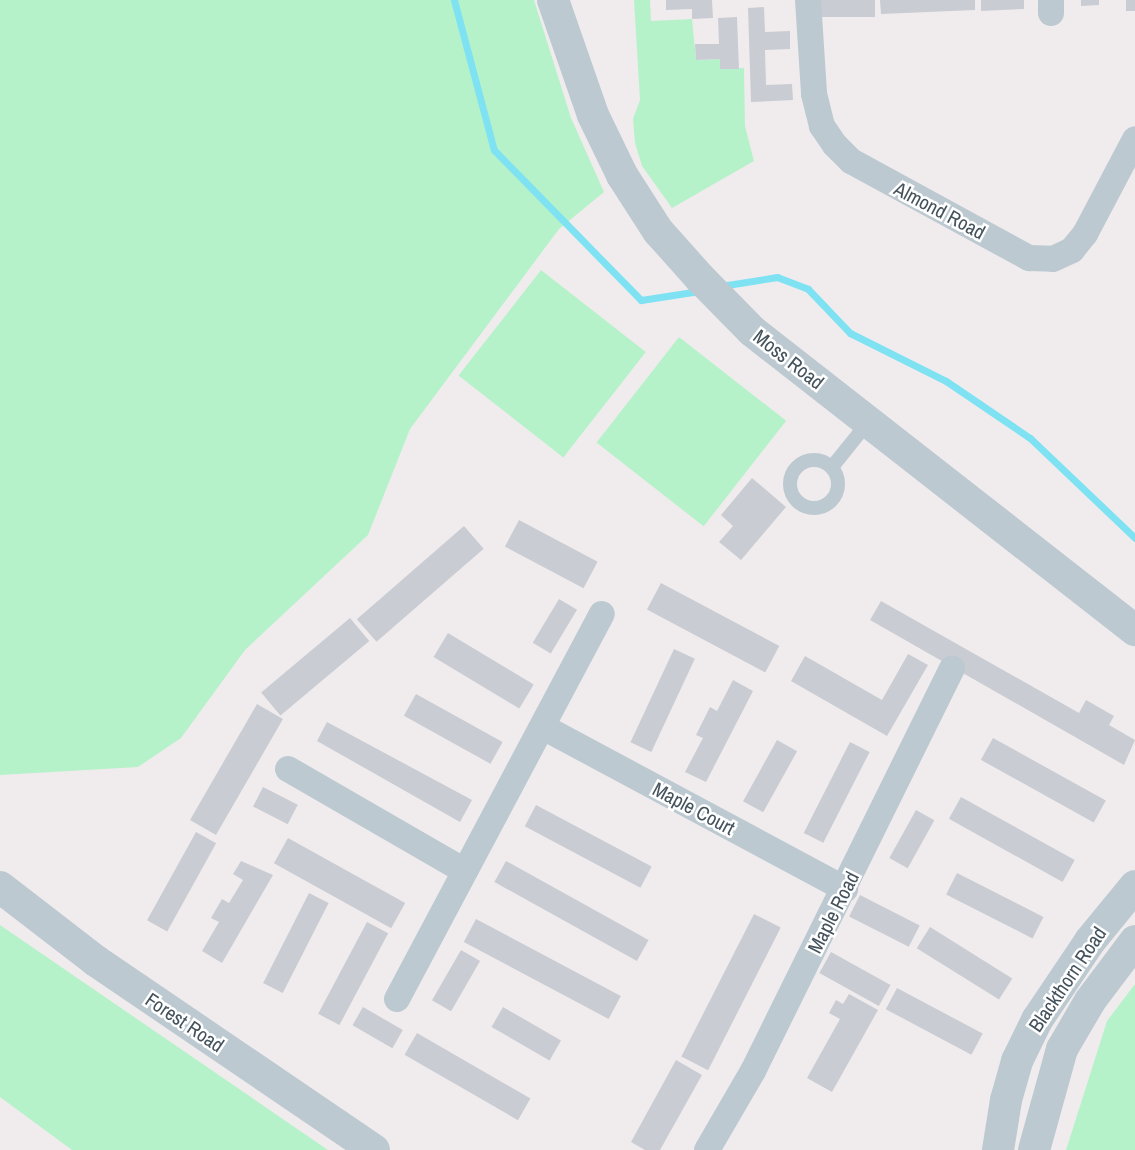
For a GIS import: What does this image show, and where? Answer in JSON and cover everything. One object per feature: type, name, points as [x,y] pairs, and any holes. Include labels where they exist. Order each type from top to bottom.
[{"type":"street","name":"Moss Road","points":[[553,0],[592,115],[622,175],[658,231],[700,278],[752,331],[1135,630]]},
{"type":"street","name":"Almond Road","points":[[808,0],[814,94],[822,126],[835,145],[851,161],[1029,258],[1053,259],[1071,250],[1085,234],[1135,139]]},
{"type":"street","points":[[397,999],[603,614]]},
{"type":"street","name":"Maple Road","points":[[707,1150],[753,1071],[952,669]]},
{"type":"street","name":"Maple Court","points":[[543,726],[845,889]]},
{"type":"street","points":[[288,769],[465,871]]},
{"type":"street","name":"Forest Road","points":[[0,887],[96,961],[374,1150]]},
{"type":"street","name":"Blackthorn Road","points":[[998,1150],[1006,1100],[1017,1061],[1037,1020],[1062,978],[1130,890]]},
{"type":"street","name":"Blackthorn Road","points":[[1034,1150],[1062,1049],[1089,1001],[1135,941]]},
{"type":"lane","points":[[832,467],[869,421]]},
{"type":"green space","points":[[0,0],[534,0],[571,118],[604,192],[559,229],[410,429],[368,535],[245,650],[181,738],[138,767],[0,775]]},
{"type":"green space","points":[[634,0],[650,0],[651,21],[692,19],[696,60],[720,59],[720,69],[744,68],[745,126],[754,161],[672,208],[642,166],[635,143],[633,119],[640,100]]},
{"type":"green space","points":[[541,270],[646,352],[563,457],[459,376]]},
{"type":"green space","points":[[679,337],[786,421],[704,526],[597,443]]},
{"type":"green space","points":[[0,925],[328,1150],[72,1150],[0,1097]]},
{"type":"green space","points":[[1135,984],[1135,1150],[1066,1150],[1107,1021]]},
{"type":"building","points":[[666,0],[712,0],[713,18],[692,19],[692,9],[666,10]]},
{"type":"building","points":[[820,0],[875,0],[875,17],[820,17]]},
{"type":"building","points":[[880,0],[975,0],[975,10],[881,14]]},
{"type":"building","points":[[981,0],[1024,0],[1024,9],[981,11]]},
{"type":"building","points":[[1081,0],[1099,0],[1099,5],[1081,6]]},
{"type":"building","points":[[1126,0],[1135,0],[1135,11],[1126,11]]},
{"type":"building","points":[[764,7],[765,32],[790,31],[790,49],[765,50],[766,85],[792,84],[793,100],[751,102],[748,8]]},
{"type":"building","points":[[737,17],[739,69],[720,69],[720,59],[696,60],[695,44],[719,44],[718,18]]},
{"type":"building","points":[[752,478],[786,507],[741,560],[719,542],[733,526],[721,515]]},
{"type":"building","points":[[519,520],[598,562],[583,588],[505,546]]},
{"type":"building","points":[[464,526],[484,549],[377,642],[357,619]]},
{"type":"building","points":[[661,583],[779,646],[765,672],[647,609]]},
{"type":"building","points":[[559,599],[577,610],[551,654],[533,643]]},
{"type":"building","points":[[881,601],[1079,713],[1086,700],[1114,716],[1109,725],[1135,740],[1124,765],[870,620]]},
{"type":"building","points":[[350,618],[369,641],[280,716],[261,693]]},
{"type":"building","points":[[448,633],[534,685],[519,709],[434,657]]},
{"type":"building","points":[[674,649],[695,659],[651,752],[630,742]]},
{"type":"building","points":[[908,654],[928,665],[887,736],[791,681],[805,656],[882,700]]},
{"type":"building","points":[[733,680],[753,691],[706,782],[685,772],[703,738],[696,735],[710,707],[717,711]]},
{"type":"building","points":[[416,694],[503,742],[490,764],[404,716]]},
{"type":"building","points":[[257,704],[283,719],[216,835],[190,820]]},
{"type":"building","points":[[327,722],[472,800],[460,822],[317,741]]},
{"type":"building","points":[[993,738],[1106,801],[1094,822],[981,760]]},
{"type":"building","points":[[777,740],[797,751],[763,812],[743,801]]},
{"type":"building","points":[[850,742],[870,752],[823,843],[804,833]]},
{"type":"building","points":[[263,787],[298,805],[288,824],[253,807]]},
{"type":"building","points":[[961,797],[1075,860],[1063,882],[949,819]]},
{"type":"building","points":[[536,805],[652,867],[640,888],[525,826]]},
{"type":"building","points":[[916,810],[934,820],[908,868],[889,858]]},
{"type":"building","points":[[196,832],[216,843],[167,931],[147,920]]},
{"type":"building","points":[[288,838],[405,903],[391,928],[274,863]]},
{"type":"building","points":[[241,861],[273,875],[222,963],[202,951],[219,922],[211,918],[222,899],[229,903],[243,880],[233,874]]},
{"type":"building","points":[[506,861],[649,940],[637,961],[494,882]]},
{"type":"building","points":[[957,873],[1043,917],[1033,938],[946,894]]},
{"type":"building","points":[[309,893],[329,903],[283,993],[263,983]]},
{"type":"building","points":[[860,895],[920,925],[909,947],[849,916]]},
{"type":"building","points":[[754,914],[781,928],[708,1070],[681,1057]]},
{"type":"building","points":[[476,919],[621,996],[609,1019],[464,942]]},
{"type":"building","points":[[367,922],[388,933],[339,1025],[318,1014]]},
{"type":"building","points":[[930,927],[1012,978],[999,1000],[917,948]]},
{"type":"building","points":[[461,950],[480,961],[451,1011],[432,1000]]},
{"type":"building","points":[[831,952],[890,985],[879,1006],[819,973]]},
{"type":"building","points":[[897,988],[983,1034],[971,1055],[886,1009]]},
{"type":"building","points":[[849,994],[878,1010],[832,1092],[807,1078],[840,1019],[829,1013],[836,1000],[843,1004]]},
{"type":"building","points":[[363,1007],[403,1030],[392,1048],[353,1025]]},
{"type":"building","points":[[503,1007],[561,1040],[550,1060],[492,1027]]},
{"type":"building","points":[[417,1033],[530,1098],[518,1120],[404,1055]]},
{"type":"building","points":[[676,1060],[702,1075],[660,1150],[645,1150],[631,1142]]},
{"type":"waterway","points":[[454,0],[494,150],[641,300],[699,291]]},
{"type":"waterway","points":[[721,286],[777,277],[808,289],[850,333],[946,381],[1030,438],[1135,538]]}]
